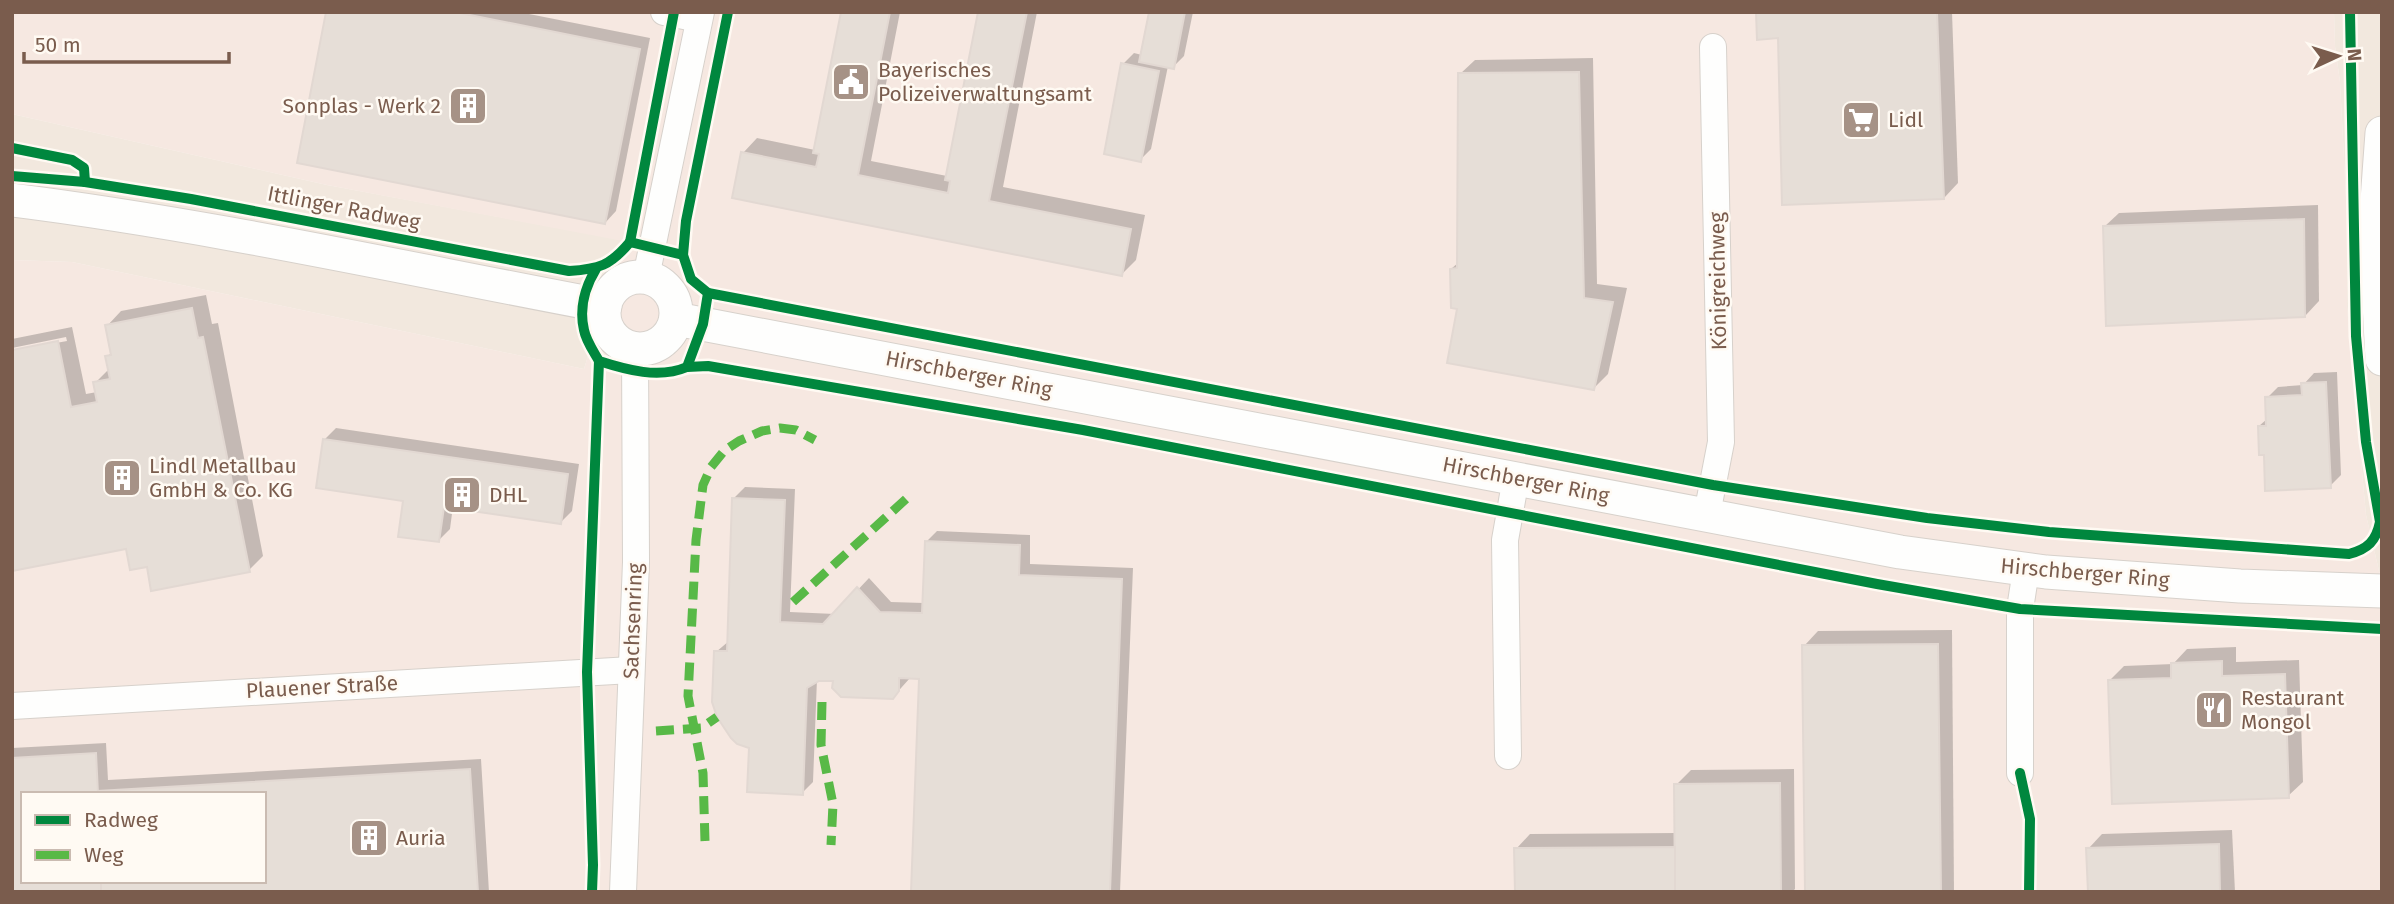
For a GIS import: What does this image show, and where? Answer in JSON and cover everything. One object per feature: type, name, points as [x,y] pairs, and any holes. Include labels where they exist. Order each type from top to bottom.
[{"type":"street","points":[[646,277],[700,15],[664,12]]},
{"type":"street","name":"Königreichweg","points":[[1707,514],[1721,443],[1713,47]]},
{"type":"street","points":[[2382,133],[2375,228],[2382,359]]},
{"type":"street","points":[[12,200],[178,225],[605,306]]},
{"type":"street","points":[[646,277],[659,282],[668,290],[675,302],[676,319],[674,328],[663,342],[648,349],[635,349],[616,341],[606,325],[605,306],[618,284],[630,278],[646,277]]},
{"type":"street","name":"Hirschberger Ring","points":[[676,319],[1900,552],[2026,570],[2239,586],[2382,591]]},
{"type":"street","name":"Sachsenring","points":[[623,892],[636,562],[635,349]]},
{"type":"street","points":[[1508,757],[1505,540],[1517,478]]},
{"type":"street","points":[[2020,773],[2020,610],[2026,570]]},
{"type":"street","name":"Plauener Straße","points":[[12,706],[631,670]]},
{"type":"shaded area","points":[[12,12],[2334,12],[2347,217],[2347,306],[2366,515],[2382,584],[2382,892],[12,892],[12,260],[72,262],[584,369],[623,241],[327,185],[12,114]]},
{"type":"shaded area","points":[[2334,12],[2382,12],[2382,584],[2366,515],[2347,306],[2347,217]]},
{"type":"shaded area","points":[[12,114],[327,185],[623,240],[584,369],[72,262],[12,260]]},
{"type":"building","name":"Sonplas - Werk 2","points":[[326,12],[455,12],[640,49],[605,224],[297,163]]},
{"type":"building","name":"Bayerisches Polizeiverwaltungsamt","points":[[841,12],[890,12],[858,175],[948,193],[950,181],[945,180],[978,12],[1027,12],[989,201],[1131,229],[1122,276],[732,198],[741,152],[816,167],[819,154],[813,153]]},
{"type":"building","points":[[1149,12],[1185,12],[1174,69],[1139,62]]},
{"type":"building","name":"Lidl","points":[[1756,12],[1937,12],[1944,199],[1782,205],[1778,38],[1757,40]]},
{"type":"building","points":[[1121,63],[1159,71],[1141,162],[1104,154]]},
{"type":"building","points":[[1579,72],[1584,298],[1613,302],[1594,390],[1447,363],[1457,309],[1451,308],[1450,269],[1457,268],[1458,73]]},
{"type":"building","points":[[2304,219],[2305,317],[2106,326],[2103,226]]},
{"type":"building","name":"Lindl Metallbau GmbH & Co. KG","points":[[192,308],[198,338],[203,337],[250,572],[151,591],[147,567],[130,570],[126,549],[12,571],[12,350],[58,341],[71,407],[97,402],[93,382],[110,379],[105,356],[111,355],[105,325]]},
{"type":"building","points":[[2326,382],[2331,488],[2265,491],[2264,455],[2259,455],[2258,426],[2266,426],[2265,397],[2302,395],[2301,383]]},
{"type":"building","name":"DHL","points":[[323,439],[568,474],[561,524],[444,507],[439,542],[398,537],[403,501],[316,488]]},
{"type":"building","points":[[732,498],[785,500],[780,622],[823,624],[857,587],[880,612],[922,613],[925,541],[1020,545],[1019,575],[1122,579],[1110,892],[911,892],[919,679],[899,678],[899,691],[893,699],[841,697],[832,688],[833,681],[819,681],[807,688],[803,795],[747,792],[749,748],[737,744],[731,738],[717,717],[712,702],[714,651],[727,651]]},
{"type":"building","points":[[1938,644],[1941,892],[1805,892],[1802,645]]},
{"type":"building","points":[[2222,661],[2222,676],[2285,674],[2289,798],[2112,804],[2108,680],[2171,678],[2171,663]]},
{"type":"building","points":[[96,753],[98,792],[21,792],[21,883],[101,883],[101,892],[12,892],[12,758]]},
{"type":"building","name":"Auria","points":[[470,769],[478,892],[101,892],[101,883],[266,883],[266,792],[98,791]]},
{"type":"building","points":[[1780,783],[1781,892],[1675,892],[1674,784]]},
{"type":"building","points":[[2219,844],[2220,892],[2088,892],[2086,848]]},
{"type":"building","points":[[1675,847],[1675,892],[1515,892],[1514,848]]},
{"type":"marked path","points":[[705,841],[703,773],[688,696],[696,540],[703,485],[711,467],[724,451],[762,431],[780,428],[796,430],[815,440]]},
{"type":"marked path","points":[[793,602],[906,499]]},
{"type":"marked path","points":[[822,702],[821,745],[833,804],[831,845]]},
{"type":"marked path","points":[[656,731],[701,728],[717,717]]},
{"type":"cycle path","points":[[630,242],[674,12]]},
{"type":"cycle path","points":[[683,255],[686,221],[728,12]]},
{"type":"cycle path","points":[[708,293],[1713,485],[1927,518],[2049,532],[2349,554],[2370,543],[2380,522],[2366,442],[2356,336],[2350,12]]},
{"type":"cycle path","points":[[12,148],[72,160],[84,168],[85,182]]},
{"type":"cycle path","name":"Ittlinger Radweg","points":[[12,176],[85,182],[191,199],[569,271],[603,265],[630,242],[683,255],[691,279],[708,293],[703,324],[687,367],[654,373],[599,361],[585,334],[582,314],[586,291],[596,269]]},
{"type":"cycle path","points":[[592,892],[587,672],[599,361]]},
{"type":"cycle path","points":[[687,367],[708,366],[1083,430],[1877,584],[2020,609],[2382,629]]},
{"type":"cycle path","points":[[2020,773],[2030,819],[2029,892]]},
{"type":"place","name":"Bayerisches Polizeiverwaltungsamt","points":[[851,82]]},
{"type":"place","name":"Sonplas - Werk 2","points":[[468,106]]},
{"type":"place","name":"Lidl","points":[[1861,120]]},
{"type":"place","name":"Lindl Metallbau GmbH & Co. KG","points":[[122,478]]},
{"type":"place","name":"DHL","points":[[462,495]]},
{"type":"place","name":"Restaurant Mongol","points":[[2214,710]]},
{"type":"place","name":"Auria","points":[[369,838]]}]
